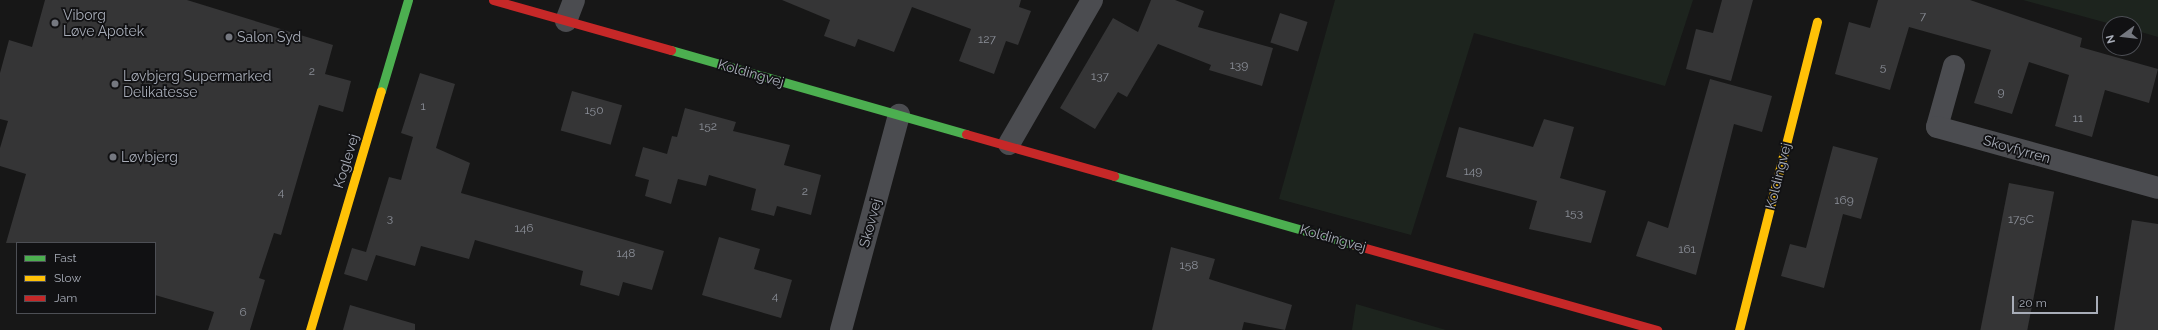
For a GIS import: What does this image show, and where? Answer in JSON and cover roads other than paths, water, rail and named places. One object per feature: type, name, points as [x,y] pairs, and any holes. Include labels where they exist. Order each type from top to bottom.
[{"type":"street","name":"Koglevej","points":[[310,330],[408,0]]},
{"type":"street","name":"Koldingvej","points":[[494,0],[899,115],[1009,144],[1657,330]]},
{"type":"street","points":[[566,21],[574,0]]},
{"type":"street","points":[[1009,144],[1092,0]]},
{"type":"street","name":"Koldingvej","points":[[1740,330],[1817,22]]},
{"type":"street","name":"Skovfyrren","points":[[1954,66],[1937,127],[2158,188]]},
{"type":"street","name":"Skovvej","points":[[841,330],[899,115]]},
{"type":"place","name":"Viborg Løve Apotek","points":[[55,23]]},
{"type":"place","name":"Salon Syd","points":[[229,37]]},
{"type":"place","name":"Løvbjerg Supermarked Delikatesse","points":[[115,84]]},
{"type":"place","name":"Løvbjerg","points":[[113,157]]}]
